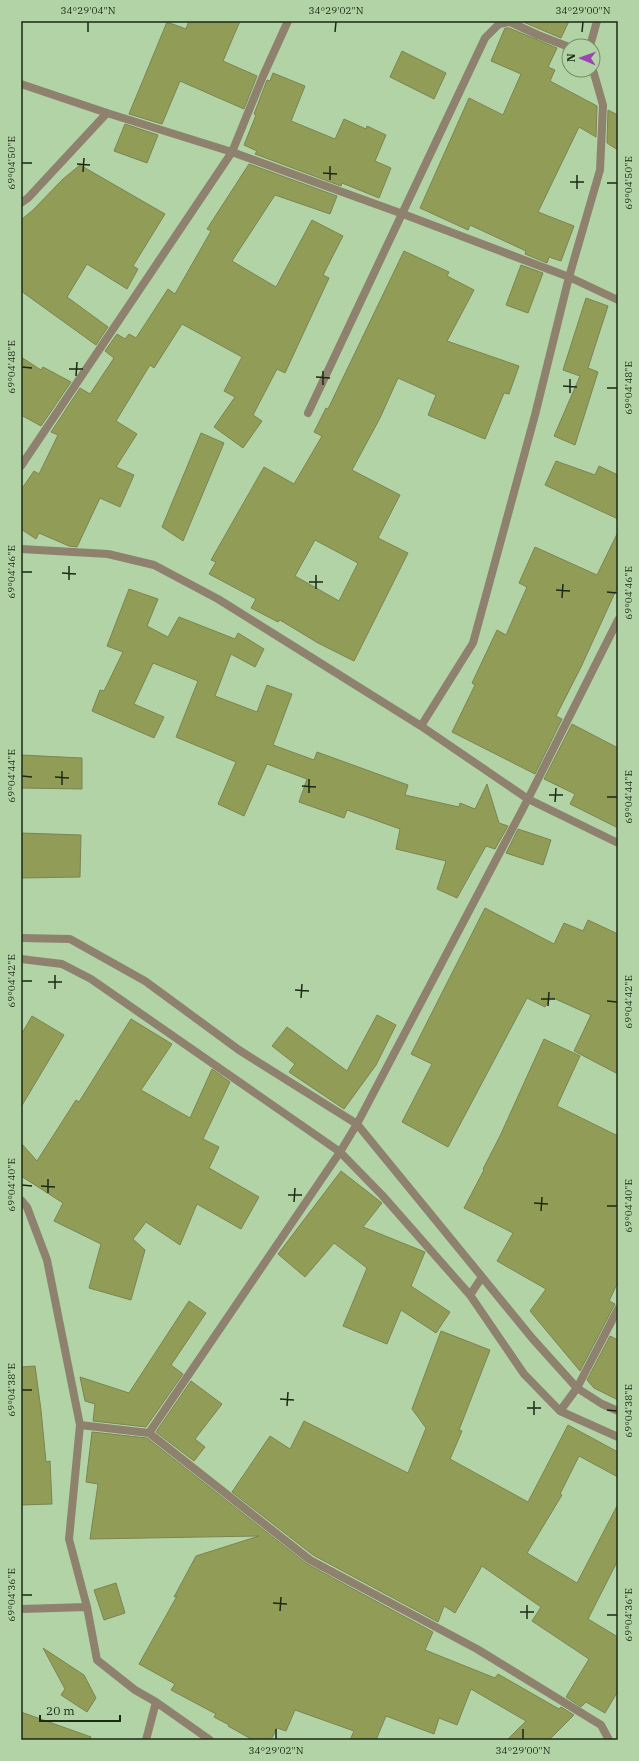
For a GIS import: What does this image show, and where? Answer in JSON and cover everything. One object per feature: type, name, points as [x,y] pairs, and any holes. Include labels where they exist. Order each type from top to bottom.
[{"type":"street","points":[[21,466],[232,152],[263,76],[288,21]]},
{"type":"street","points":[[592,38],[597,21]]},
{"type":"street","points":[[308,412],[485,38],[499,24],[510,22],[561,44]]},
{"type":"street","points":[[421,726],[473,643],[535,415],[569,277],[600,170],[603,105],[595,78]]},
{"type":"street","points":[[21,84],[107,113],[232,152],[403,214],[569,277],[618,300]]},
{"type":"street","points":[[21,203],[28,198],[107,113]]},
{"type":"street","points":[[21,549],[108,554],[154,565],[218,599],[421,726],[528,799],[618,843]]},
{"type":"street","points":[[149,1433],[340,1152],[357,1124],[528,799],[618,620]]},
{"type":"street","points":[[21,938],[70,939],[145,981],[239,1050],[357,1124],[532,1338],[577,1388],[602,1404],[618,1411]]},
{"type":"street","points":[[21,959],[62,964],[91,979],[340,1152],[382,1195],[470,1295],[524,1374],[560,1411],[618,1437]]},
{"type":"street","points":[[21,1200],[27,1207],[47,1260],[80,1424],[69,1539],[87,1607],[97,1660],[135,1690],[156,1702],[210,1740]]},
{"type":"street","points":[[470,1295],[482,1277]]},
{"type":"street","points":[[560,1411],[577,1388],[618,1310]]},
{"type":"street","points":[[80,1424],[149,1433],[310,1560],[477,1649],[601,1725],[609,1740]]},
{"type":"street","points":[[21,1609],[87,1607]]},
{"type":"street","points":[[146,1740],[156,1702]]},
{"type":"building","points":[[189,21],[240,21],[223,61],[257,76],[244,109],[180,81],[162,124],[129,114],[167,22],[186,29]]},
{"type":"building","points":[[521,21],[569,21],[561,38]]},
{"type":"building","points":[[505,28],[509,28],[557,48],[548,67],[555,70],[550,81],[597,106],[596,137],[579,127],[538,212],[574,226],[561,261],[549,257],[547,263],[525,254],[526,251],[470,225],[468,230],[420,208],[469,98],[503,115],[521,74],[491,61]]},
{"type":"building","points":[[402,51],[446,73],[434,99],[390,77]]},
{"type":"building","points":[[273,73],[305,86],[291,121],[335,139],[344,119],[366,129],[367,126],[386,135],[375,161],[391,168],[379,198],[342,183],[341,186],[255,154],[257,151],[244,145],[256,115],[254,114],[267,80],[270,81]]},
{"type":"building","points":[[608,110],[618,115],[618,150],[607,143]]},
{"type":"building","points":[[125,124],[158,135],[147,163],[114,151]]},
{"type":"building","points":[[249,164],[337,196],[330,214],[275,195],[232,261],[276,287],[312,220],[343,236],[323,275],[329,278],[285,373],[277,369],[253,415],[262,421],[243,448],[214,427],[235,397],[224,391],[242,357],[182,324],[154,368],[150,365],[116,421],[137,434],[116,467],[134,475],[120,507],[100,498],[77,547],[69,546],[39,533],[36,539],[21,529],[21,490],[34,471],[39,474],[58,435],[51,432],[80,388],[90,394],[114,358],[105,351],[117,334],[125,339],[129,334],[136,338],[168,289],[175,294],[211,231],[207,229]]},
{"type":"building","points":[[80,165],[165,214],[133,266],[138,269],[127,289],[87,264],[67,297],[108,327],[96,345],[21,291],[21,220],[33,210],[63,179]]},
{"type":"building","points":[[404,251],[449,272],[447,276],[474,290],[447,341],[519,366],[509,394],[504,393],[485,439],[428,415],[436,395],[398,378],[380,418],[352,470],[400,495],[378,538],[408,553],[354,661],[318,643],[280,620],[278,622],[251,608],[256,599],[209,574],[216,562],[211,560],[264,467],[294,484],[322,436],[314,432],[326,408],[328,409]],"holes":[[[315,540],[358,563],[339,601],[295,576]]]},
{"type":"building","points":[[521,265],[543,273],[528,313],[506,305]]},
{"type":"building","points":[[586,298],[608,306],[588,368],[598,372],[575,445],[554,436],[580,376],[563,370]]},
{"type":"building","points":[[21,357],[41,370],[43,367],[71,382],[41,426],[21,415]]},
{"type":"building","points":[[201,433],[224,443],[183,541],[162,527]]},
{"type":"building","points":[[556,461],[595,475],[599,466],[618,475],[618,519],[545,485]]},
{"type":"building","points":[[618,532],[618,586],[581,667],[556,716],[562,719],[535,774],[452,732],[475,685],[472,683],[497,630],[506,635],[527,587],[519,583],[535,547],[597,575]]},
{"type":"building","points":[[129,589],[158,599],[147,626],[168,637],[179,617],[235,639],[238,633],[264,649],[255,667],[231,654],[215,696],[257,712],[267,685],[292,694],[273,745],[314,760],[317,752],[408,785],[405,795],[459,807],[460,803],[475,809],[487,784],[499,823],[508,826],[495,849],[486,846],[457,898],[437,889],[446,861],[396,849],[400,829],[347,810],[344,818],[299,802],[307,779],[267,764],[244,816],[218,804],[236,762],[176,737],[198,681],[153,663],[134,704],[164,717],[154,738],[92,711],[100,690],[104,691],[123,652],[107,646]]},
{"type":"building","points":[[572,724],[618,748],[618,828],[570,804],[575,794],[544,779]]},
{"type":"building","points":[[21,755],[82,758],[82,789],[21,788]]},
{"type":"building","points":[[518,829],[551,840],[543,865],[506,853]]},
{"type":"building","points":[[21,833],[81,835],[80,877],[21,878]]},
{"type":"building","points":[[485,908],[554,944],[564,923],[583,931],[588,920],[618,934],[618,1074],[574,1051],[591,1015],[551,997],[545,1007],[527,998],[448,1147],[402,1122],[432,1064],[411,1054]]},
{"type":"building","points":[[377,1015],[396,1025],[376,1065],[344,1109],[289,1072],[295,1064],[272,1046],[287,1027],[347,1071]]},
{"type":"building","points":[[32,1016],[64,1035],[21,1107],[21,1035]]},
{"type":"building","points":[[131,1019],[172,1044],[141,1090],[190,1118],[212,1069],[230,1082],[203,1139],[219,1147],[209,1168],[259,1197],[241,1229],[197,1204],[180,1245],[146,1222],[133,1239],[145,1250],[131,1300],[89,1288],[101,1244],[54,1221],[63,1203],[21,1176],[21,1143],[37,1161],[76,1100],[79,1102]]},
{"type":"building","points":[[544,1039],[580,1056],[557,1106],[618,1136],[618,1282],[609,1301],[615,1304],[580,1371],[530,1311],[546,1289],[497,1261],[513,1233],[464,1208],[484,1170],[483,1169],[500,1136]]},
{"type":"building","points":[[341,1171],[382,1203],[363,1227],[425,1252],[411,1286],[450,1312],[436,1333],[401,1310],[387,1344],[343,1326],[367,1268],[334,1243],[305,1277],[278,1254]]},
{"type":"building","points":[[189,1301],[206,1313],[171,1365],[183,1374],[146,1427],[93,1421],[95,1404],[85,1401],[80,1377],[129,1393]]},
{"type":"building","points":[[441,1331],[490,1350],[459,1430],[462,1431],[450,1459],[528,1502],[568,1425],[618,1452],[618,1477],[579,1456],[560,1494],[562,1495],[527,1553],[577,1583],[618,1504],[618,1560],[588,1619],[618,1637],[618,1691],[605,1713],[586,1702],[581,1707],[566,1697],[589,1659],[532,1621],[541,1607],[482,1566],[455,1613],[444,1606],[438,1622],[313,1555],[232,1492],[270,1436],[290,1449],[304,1421],[408,1473],[426,1428],[412,1409]]},
{"type":"building","points":[[610,1336],[618,1340],[618,1400],[594,1388],[587,1380]]},
{"type":"building","points":[[35,1366],[46,1462],[50,1461],[52,1504],[21,1505],[21,1367]]},
{"type":"building","points":[[191,1381],[222,1404],[195,1439],[205,1447],[194,1461],[156,1432]]},
{"type":"building","points":[[92,1432],[147,1438],[307,1564],[433,1632],[425,1650],[495,1678],[498,1674],[559,1709],[561,1707],[574,1715],[549,1740],[507,1740],[526,1721],[471,1689],[457,1725],[439,1718],[434,1734],[386,1716],[376,1740],[350,1740],[354,1731],[295,1710],[286,1731],[277,1728],[271,1740],[253,1740],[228,1726],[229,1725],[214,1717],[216,1714],[171,1690],[175,1684],[139,1664],[177,1596],[174,1597],[196,1556],[259,1536],[90,1539],[98,1484],[86,1482]]},
{"type":"building","points":[[116,1583],[125,1613],[104,1620],[94,1590]]},
{"type":"building","points":[[43,1648],[84,1675],[96,1698],[87,1712],[61,1695],[65,1689]]},
{"type":"building","points":[[21,1712],[91,1737],[90,1740],[21,1740]]}]
